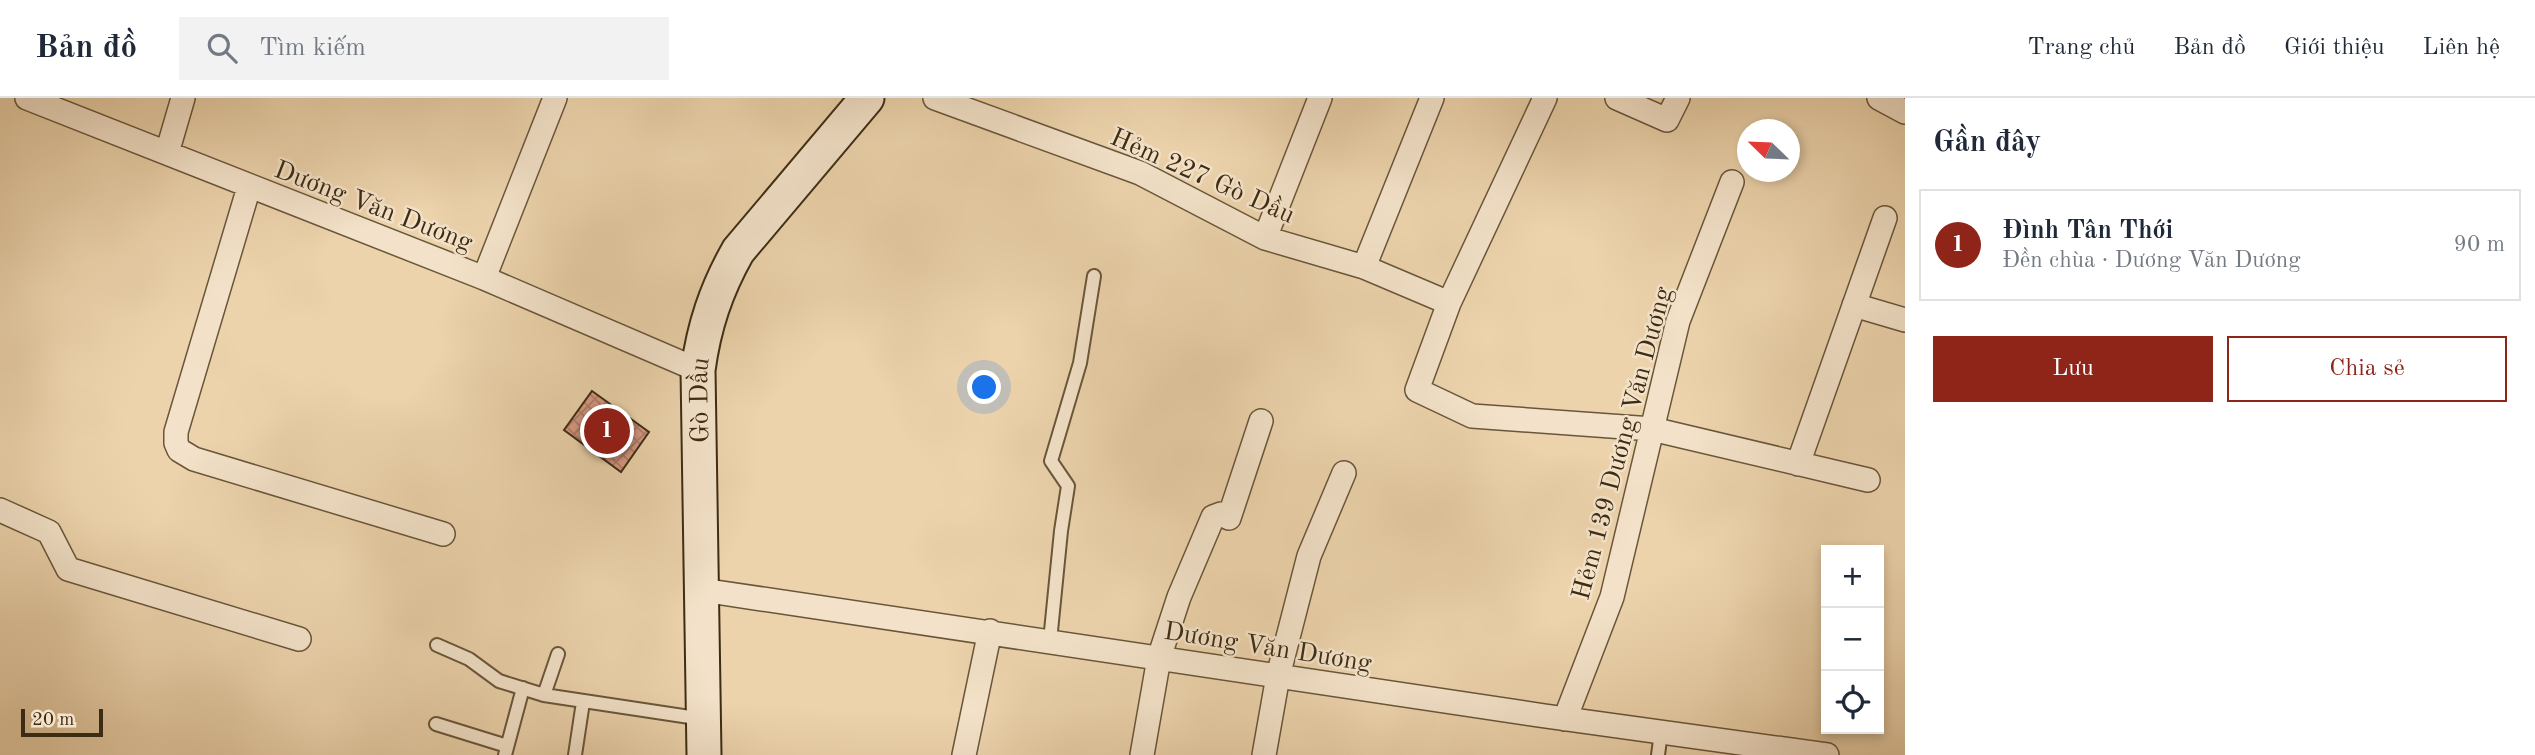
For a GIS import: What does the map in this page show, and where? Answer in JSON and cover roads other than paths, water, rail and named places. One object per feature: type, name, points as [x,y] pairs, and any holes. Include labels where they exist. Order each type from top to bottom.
[{"type":"street","name":"Dương Văn Dương","points":[[26,98],[484,278],[698,370]]},
{"type":"street","points":[[167,153],[183,98]]},
{"type":"street","points":[[484,278],[555,98]]},
{"type":"street","name":"Gò Dầu","points":[[704,755],[698,370],[702,339],[710,309],[738,251],[867,98]]},
{"type":"street","name":"Hẻm 227 Gò Dầu","points":[[934,98],[1140,173],[1265,238],[1364,267],[1449,303]]},
{"type":"street","points":[[1265,238],[1320,98]]},
{"type":"street","points":[[1364,267],[1432,98]]},
{"type":"street","points":[[1545,98],[1449,303],[1417,390],[1472,416],[1651,429],[1868,480]]},
{"type":"street","points":[[1617,98],[1667,120],[1678,98]]},
{"type":"street","points":[[1879,98],[1905,112]]},
{"type":"street","name":"Hẻm 139 Dương Văn Dương","points":[[1565,719],[1612,597],[1678,321],[1732,182]]},
{"type":"street","points":[[249,187],[176,432],[179,450],[194,458],[443,534]]},
{"type":"street","points":[[1798,464],[1885,218]]},
{"type":"street","points":[[1854,305],[1905,320]]},
{"type":"street","points":[[1142,755],[1159,658],[1179,597],[1213,517],[1221,514],[1229,517],[1261,421]]},
{"type":"street","points":[[1264,755],[1278,676],[1309,556],[1344,473]]},
{"type":"street","points":[[0,510],[49,532],[68,569],[299,639]]},
{"type":"street","name":"Dương Văn Dương","points":[[702,590],[1565,719],[1660,744],[1827,755]]},
{"type":"street","points":[[964,755],[990,631]]},
{"type":"lane","points":[[1050,641],[1068,486],[1051,461],[1080,363],[1094,276]]},
{"type":"lane","points":[[437,645],[469,659],[499,681],[544,695],[704,719]]},
{"type":"lane","points":[[544,695],[558,654]]},
{"type":"lane","points":[[436,724],[506,750],[523,688]]},
{"type":"lane","points":[[575,755],[583,702]]},
{"type":"place","name":"Đình Tân Thới","points":[[607,431]]}]
